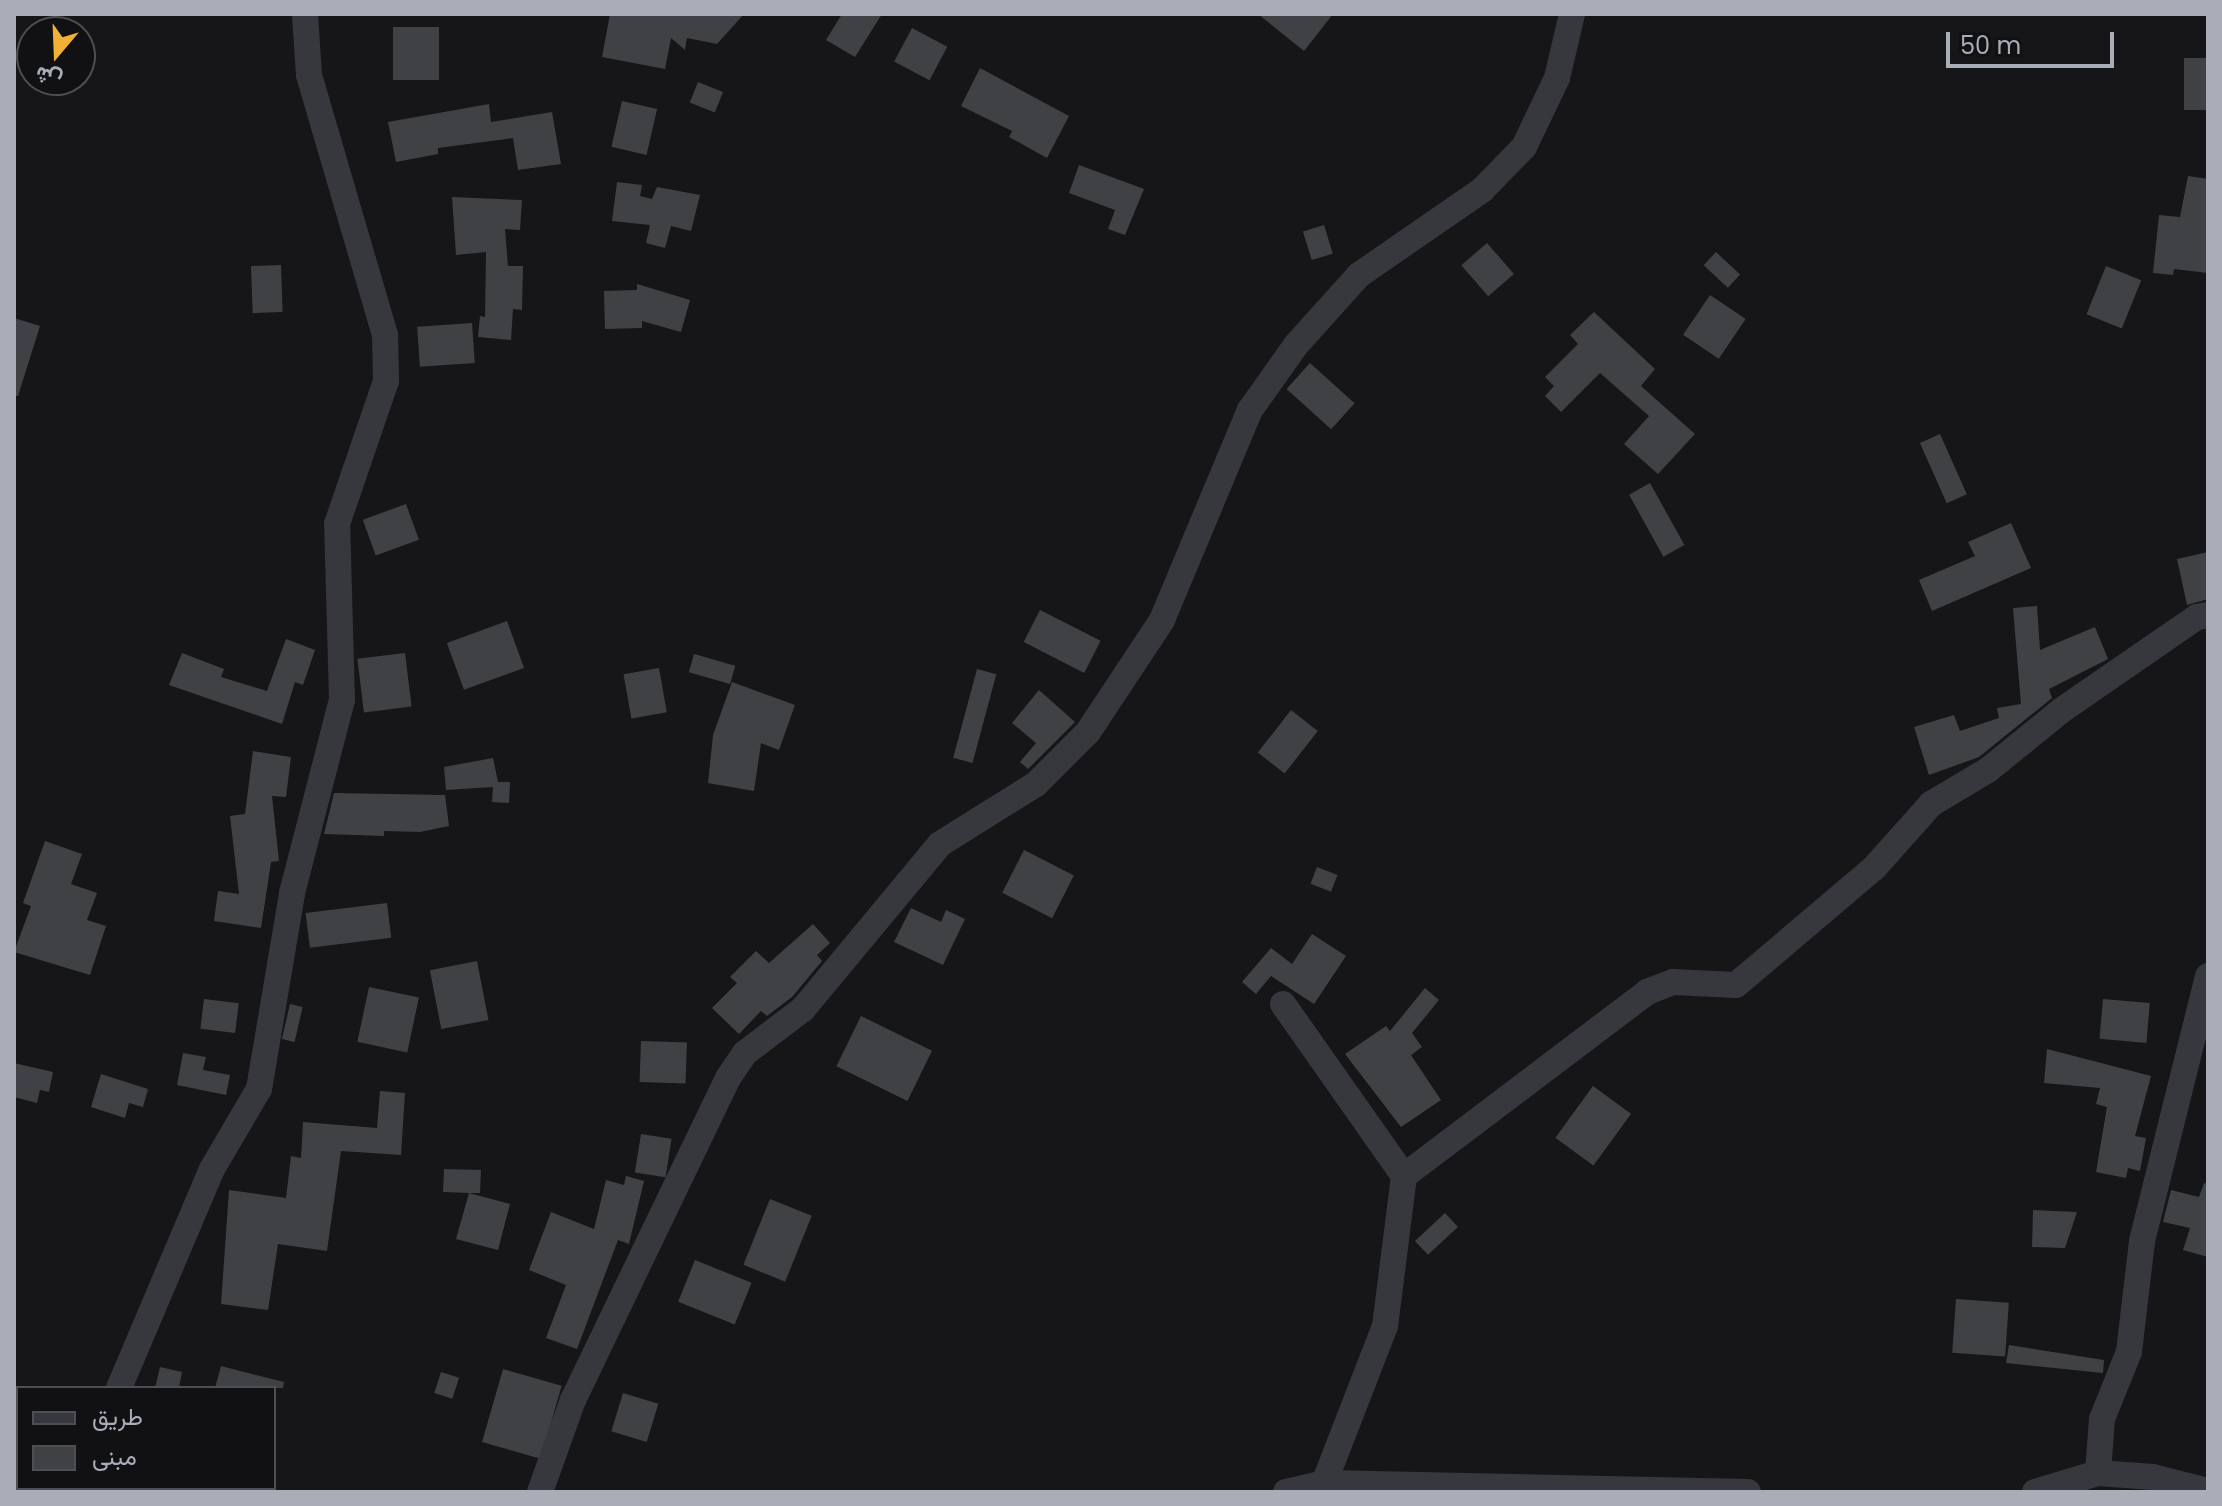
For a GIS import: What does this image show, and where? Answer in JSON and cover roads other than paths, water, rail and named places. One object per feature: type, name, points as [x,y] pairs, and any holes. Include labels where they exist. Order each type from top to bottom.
[{"type":"street","points":[[120,1386],[212,1169],[259,1089],[292,893],[342,699],[334,562],[337,524],[386,381],[385,335],[309,75],[305,14]]},
{"type":"street","points":[[540,1492],[573,1400],[728,1078],[745,1053],[803,1009],[940,844],[1036,784],[1088,732],[1162,620],[1250,410],[1296,345],[1359,275],[1482,190],[1524,147],[1557,78],[1572,14]]},
{"type":"street","points":[[1404,1176],[1647,992],[1673,982],[1736,985],[1874,868],[1931,804],[1988,770],[2136,659],[2208,615]]},
{"type":"street","points":[[2098,1473],[2102,1419],[2129,1352],[2142,1241],[2208,976]]},
{"type":"street","points":[[1283,1004],[1404,1176],[1385,1326],[1324,1483]]},
{"type":"street","points":[[2035,1492],[2098,1473],[2153,1477],[2208,1491]]},
{"type":"street","points":[[1286,1492],[1324,1483],[1748,1492]]}]
